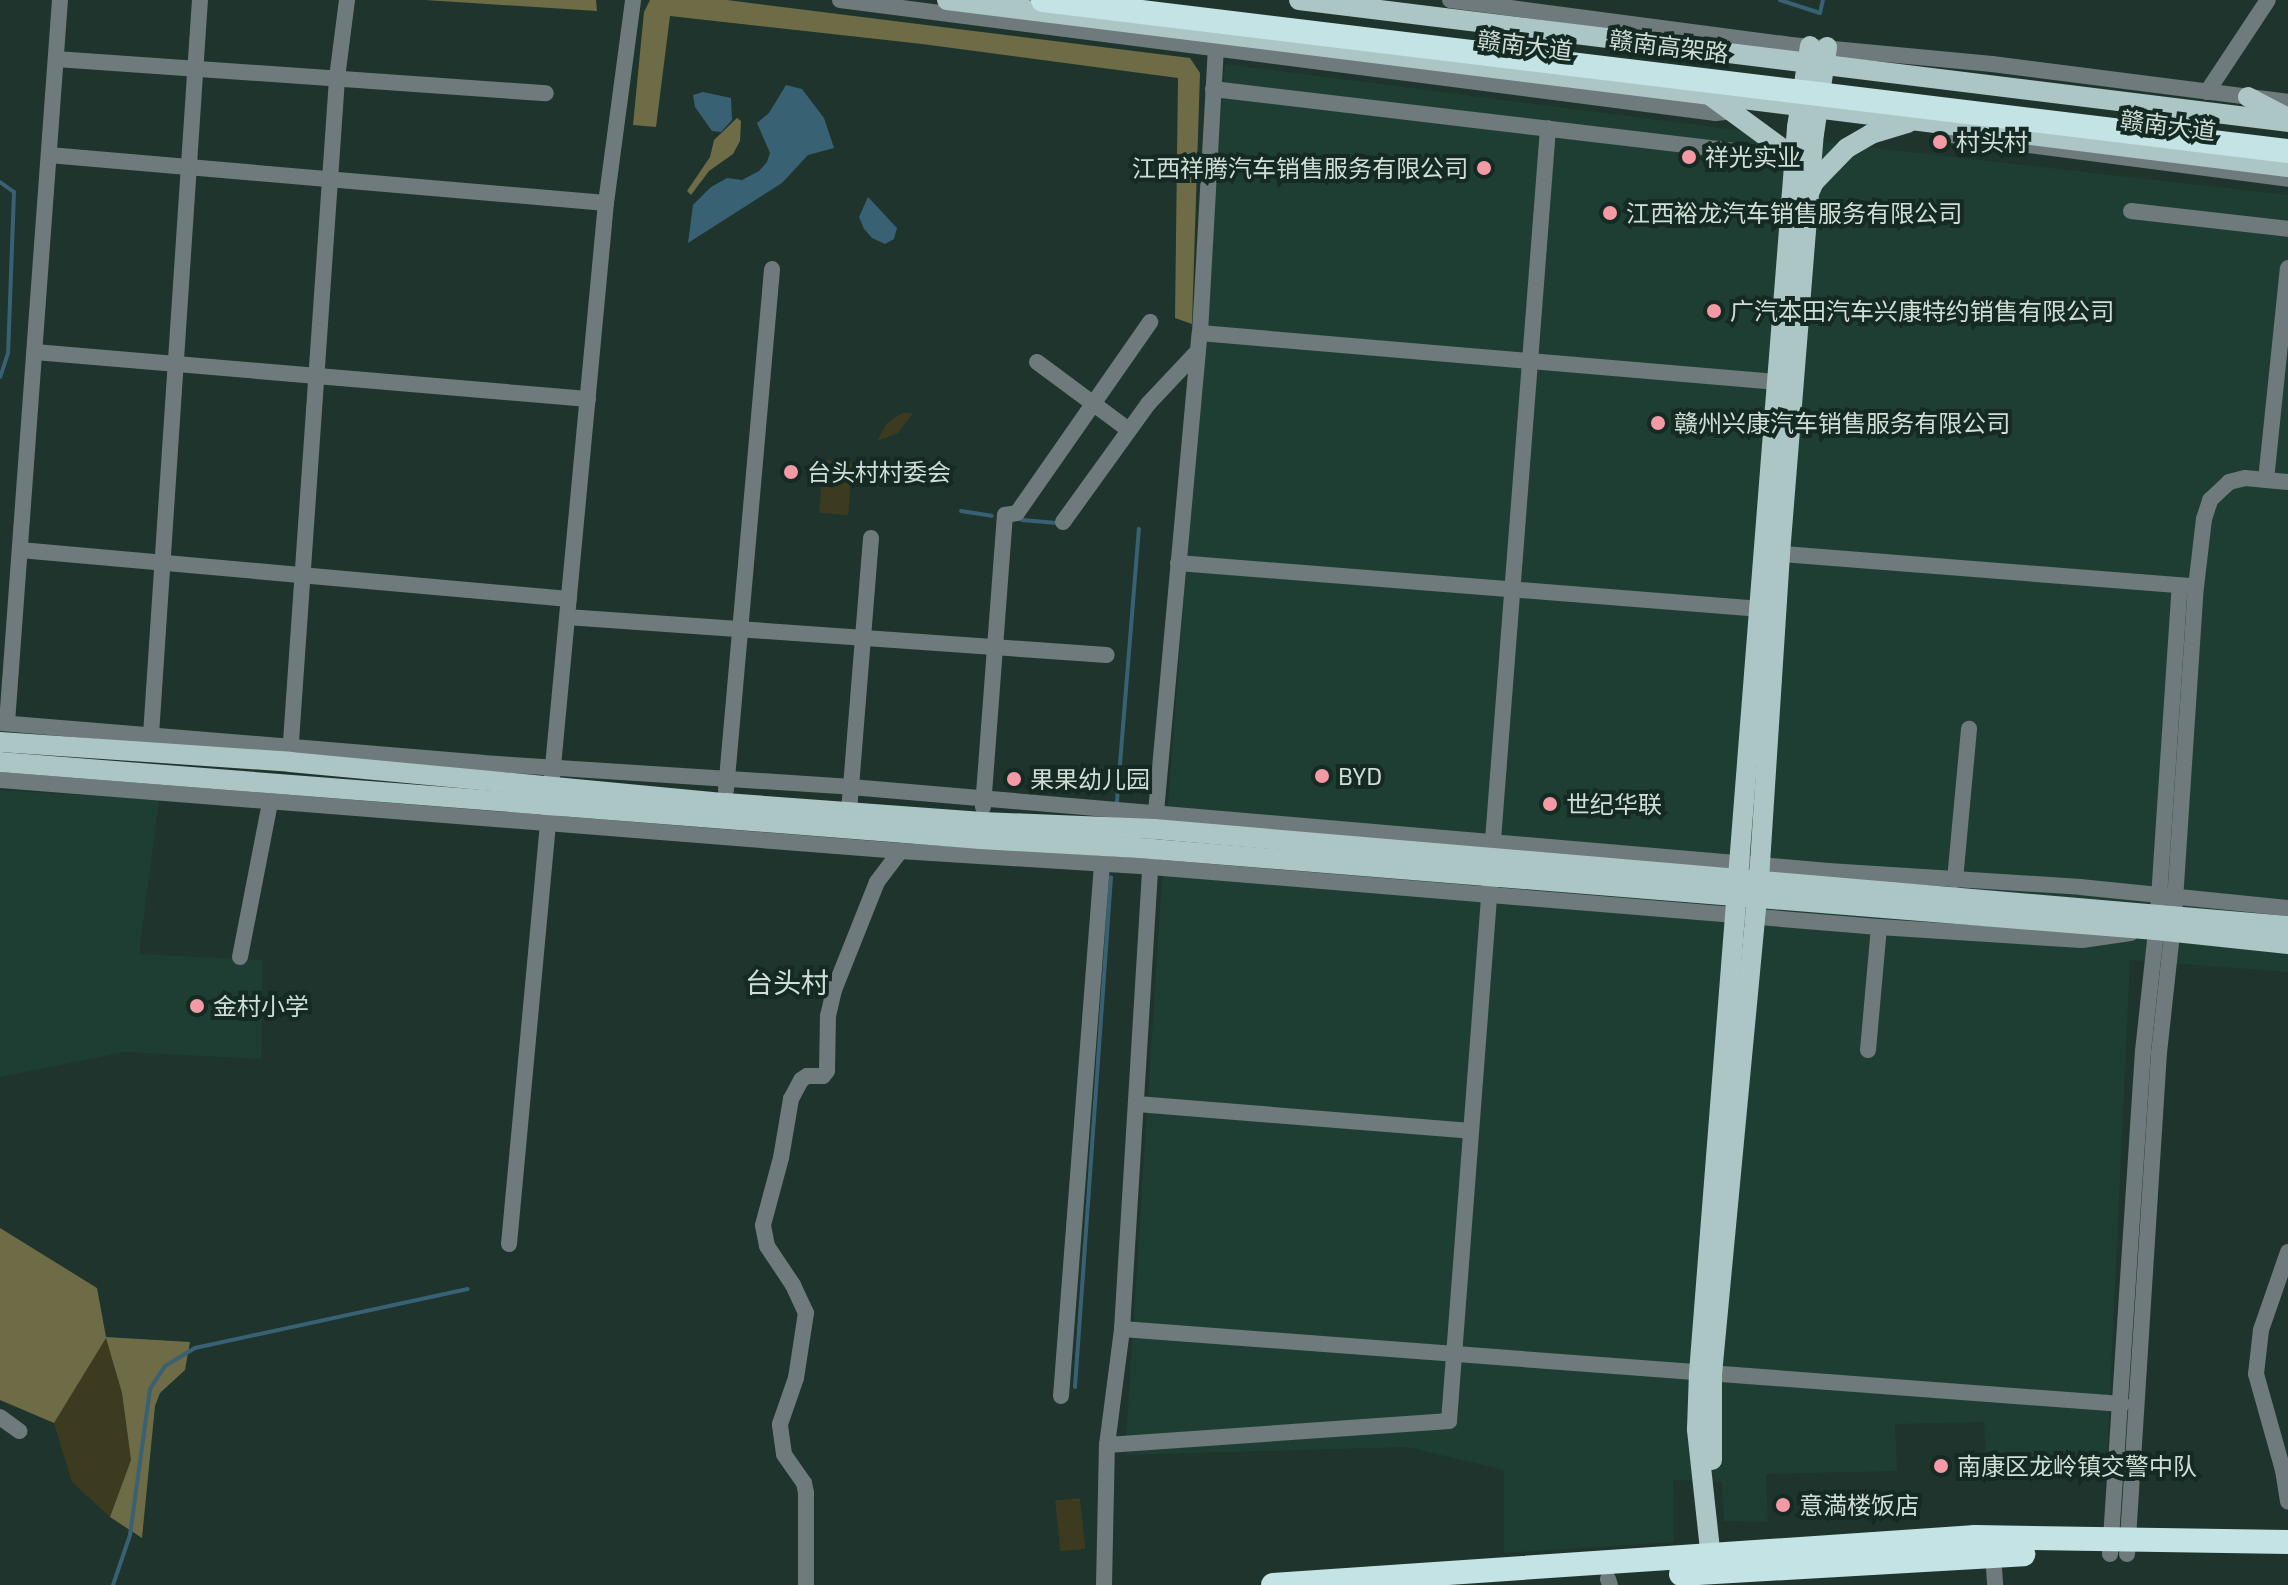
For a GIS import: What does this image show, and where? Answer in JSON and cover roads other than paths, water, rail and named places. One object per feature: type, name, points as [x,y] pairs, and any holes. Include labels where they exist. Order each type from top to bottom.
[{"type":"highway","name":"赣南高架路","points":[[1043,0],[2288,151]]},
{"type":"highway","name":"赣南高架路","points":[[1166,0],[2288,136]]},
{"type":"highway","points":[[1527,1585],[1609,1582],[1714,1563],[1975,1537],[2288,1556]]},
{"type":"highway","points":[[1273,1585],[1714,1563],[2288,1542]]},
{"type":"main road","name":"赣南大道","points":[[947,0],[1808,105],[2288,168]]},
{"type":"main road","name":"赣南大道","points":[[1299,0],[1817,56],[2288,120]]},
{"type":"main road","points":[[1714,1563],[1705,1373],[1748,889],[1786,383],[1795,158],[1817,56]]},
{"type":"main road","points":[[1607,98],[1646,86]]},
{"type":"main road","points":[[1709,95],[1795,158]]},
{"type":"main road","points":[[2248,97],[2288,120]]},
{"type":"main road","points":[[1786,383],[1809,195],[1808,105]]},
{"type":"main road","points":[[1809,195],[1814,182],[1847,148],[1892,126],[1940,123]]},
{"type":"main road","points":[[2247,174],[2288,168]]},
{"type":"main road","points":[[1748,889],[1761,609],[1773,553]]},
{"type":"main road","points":[[2,729],[290,754],[550,805]]},
{"type":"main road","points":[[0,762],[981,839],[1153,839],[1748,889],[2165,914],[2288,926]]},
{"type":"main road","points":[[2165,914],[2288,944]]},
{"type":"street","points":[[60,0],[20,550],[2,729],[151,735],[290,754],[553,767],[984,798],[1153,839],[1748,889],[1955,880],[2165,914],[2288,908]]},
{"type":"street","points":[[151,735],[200,0]]},
{"type":"street","points":[[290,754],[337,78],[347,0]]},
{"type":"street","points":[[509,1244],[606,203],[633,0]]},
{"type":"street","points":[[840,0],[1716,113],[1808,105],[1892,126],[2288,179]]},
{"type":"street","points":[[1450,0],[1817,56],[2288,102]]},
{"type":"street","points":[[2207,92],[2268,0]]},
{"type":"street","points":[[1104,1585],[1107,1445],[1122,1329],[1153,839],[1200,333],[1216,47]]},
{"type":"street","points":[[56,59],[546,93]]},
{"type":"street","points":[[1213,89],[1795,158]]},
{"type":"street","points":[[1107,1445],[1449,1421],[1548,128]]},
{"type":"street","points":[[49,155],[606,203]]},
{"type":"street","points":[[2131,211],[2288,229]]},
{"type":"street","points":[[2266,480],[2288,268]]},
{"type":"street","points":[[724,819],[772,269]]},
{"type":"street","points":[[981,839],[1005,515],[1017,513],[1150,322]]},
{"type":"street","points":[[1200,333],[1786,383]]},
{"type":"street","points":[[35,352],[588,399]]},
{"type":"street","points":[[1063,522],[1129,430],[1196,353]]},
{"type":"street","points":[[1037,362],[1129,430]]},
{"type":"street","points":[[2119,1546],[2159,1053],[2165,914],[2188,586],[2210,500],[2229,482],[2288,482]]},
{"type":"street","points":[[848,828],[871,538]]},
{"type":"street","points":[[20,550],[569,599]]},
{"type":"street","points":[[1773,553],[2188,586]]},
{"type":"street","points":[[1178,563],[1761,609]]},
{"type":"street","points":[[567,617],[1107,655]]},
{"type":"street","points":[[1955,880],[1969,729]]},
{"type":"street","points":[[0,780],[270,802],[550,805],[848,828],[900,851],[981,839],[1102,864],[1153,839]]},
{"type":"street","points":[[240,957],[270,802]]},
{"type":"street","points":[[806,1585],[806,1493],[784,1454],[780,1424],[796,1378],[806,1313],[793,1285],[767,1246],[763,1225],[781,1158],[791,1099],[801,1080],[807,1076],[823,1076],[827,1071],[828,1016],[834,990],[877,882],[900,851]]},
{"type":"street","points":[[1061,1396],[1102,864]]},
{"type":"street","points":[[1748,889],[1879,927],[2082,940],[2165,914]]},
{"type":"street","points":[[2119,1546],[2122,1404],[2143,1051],[2165,914]]},
{"type":"street","points":[[1868,1050],[1879,927]]},
{"type":"street","points":[[1137,1104],[1471,1131]]},
{"type":"street","points":[[2288,1252],[2261,1330],[2256,1374],[2283,1470],[2288,1502]]},
{"type":"street","points":[[1122,1329],[2122,1404]]},
{"type":"street","points":[[0,1417],[19,1431]]},
{"type":"street","points":[[1993,1554],[1995,1585]]},
{"type":"water","points":[[786,85],[802,89],[824,118],[834,148],[808,155],[782,183],[688,243],[693,205],[711,187],[727,178],[742,180],[759,171],[767,162],[770,153],[757,123],[769,113]]},
{"type":"water","points":[[703,92],[731,98],[732,120],[721,132],[712,131],[695,107],[693,95]]},
{"type":"water","points":[[868,197],[897,228],[894,239],[885,244],[872,238],[859,217]]},
{"type":"waterway","points":[[1780,0],[1820,13],[1823,0]]},
{"type":"waterway","points":[[0,182],[14,192],[8,353],[0,377]]},
{"type":"waterway","points":[[961,511],[992,516]]},
{"type":"waterway","points":[[1022,520],[1060,523]]},
{"type":"waterway","points":[[1117,801],[1139,529]]},
{"type":"waterway","points":[[1075,1387],[1111,877]]},
{"type":"waterway","points":[[113,1585],[130,1535],[150,1389],[165,1366],[195,1348],[468,1289]]},
{"type":"place","name":"村头村","points":[[1940,142]]},
{"type":"place","name":"祥光实业","points":[[1689,157]]},
{"type":"place","name":"江西祥腾汽车销售服务有限公司","points":[[1484,168]]},
{"type":"place","name":"江西裕龙汽车销售服务有限公司","points":[[1610,213]]},
{"type":"place","name":"广汽本田汽车兴康特约销售有限公司","points":[[1714,311]]},
{"type":"place","name":"赣州兴康汽车销售服务有限公司","points":[[1658,423]]},
{"type":"place","name":"台头村村委会","points":[[791,472]]},
{"type":"place","name":"BYD","points":[[1322,776]]},
{"type":"place","name":"果果幼儿园","points":[[1014,779]]},
{"type":"place","name":"世纪华联","points":[[1550,804]]},
{"type":"place","name":"金村小学","points":[[197,1006]]},
{"type":"place","name":"南康区龙岭镇交警中队","points":[[1941,1466]]},
{"type":"place","name":"意満楼饭店","points":[[1783,1505]]},
{"type":"district","name":"台头村","points":[[787,982]]}]
